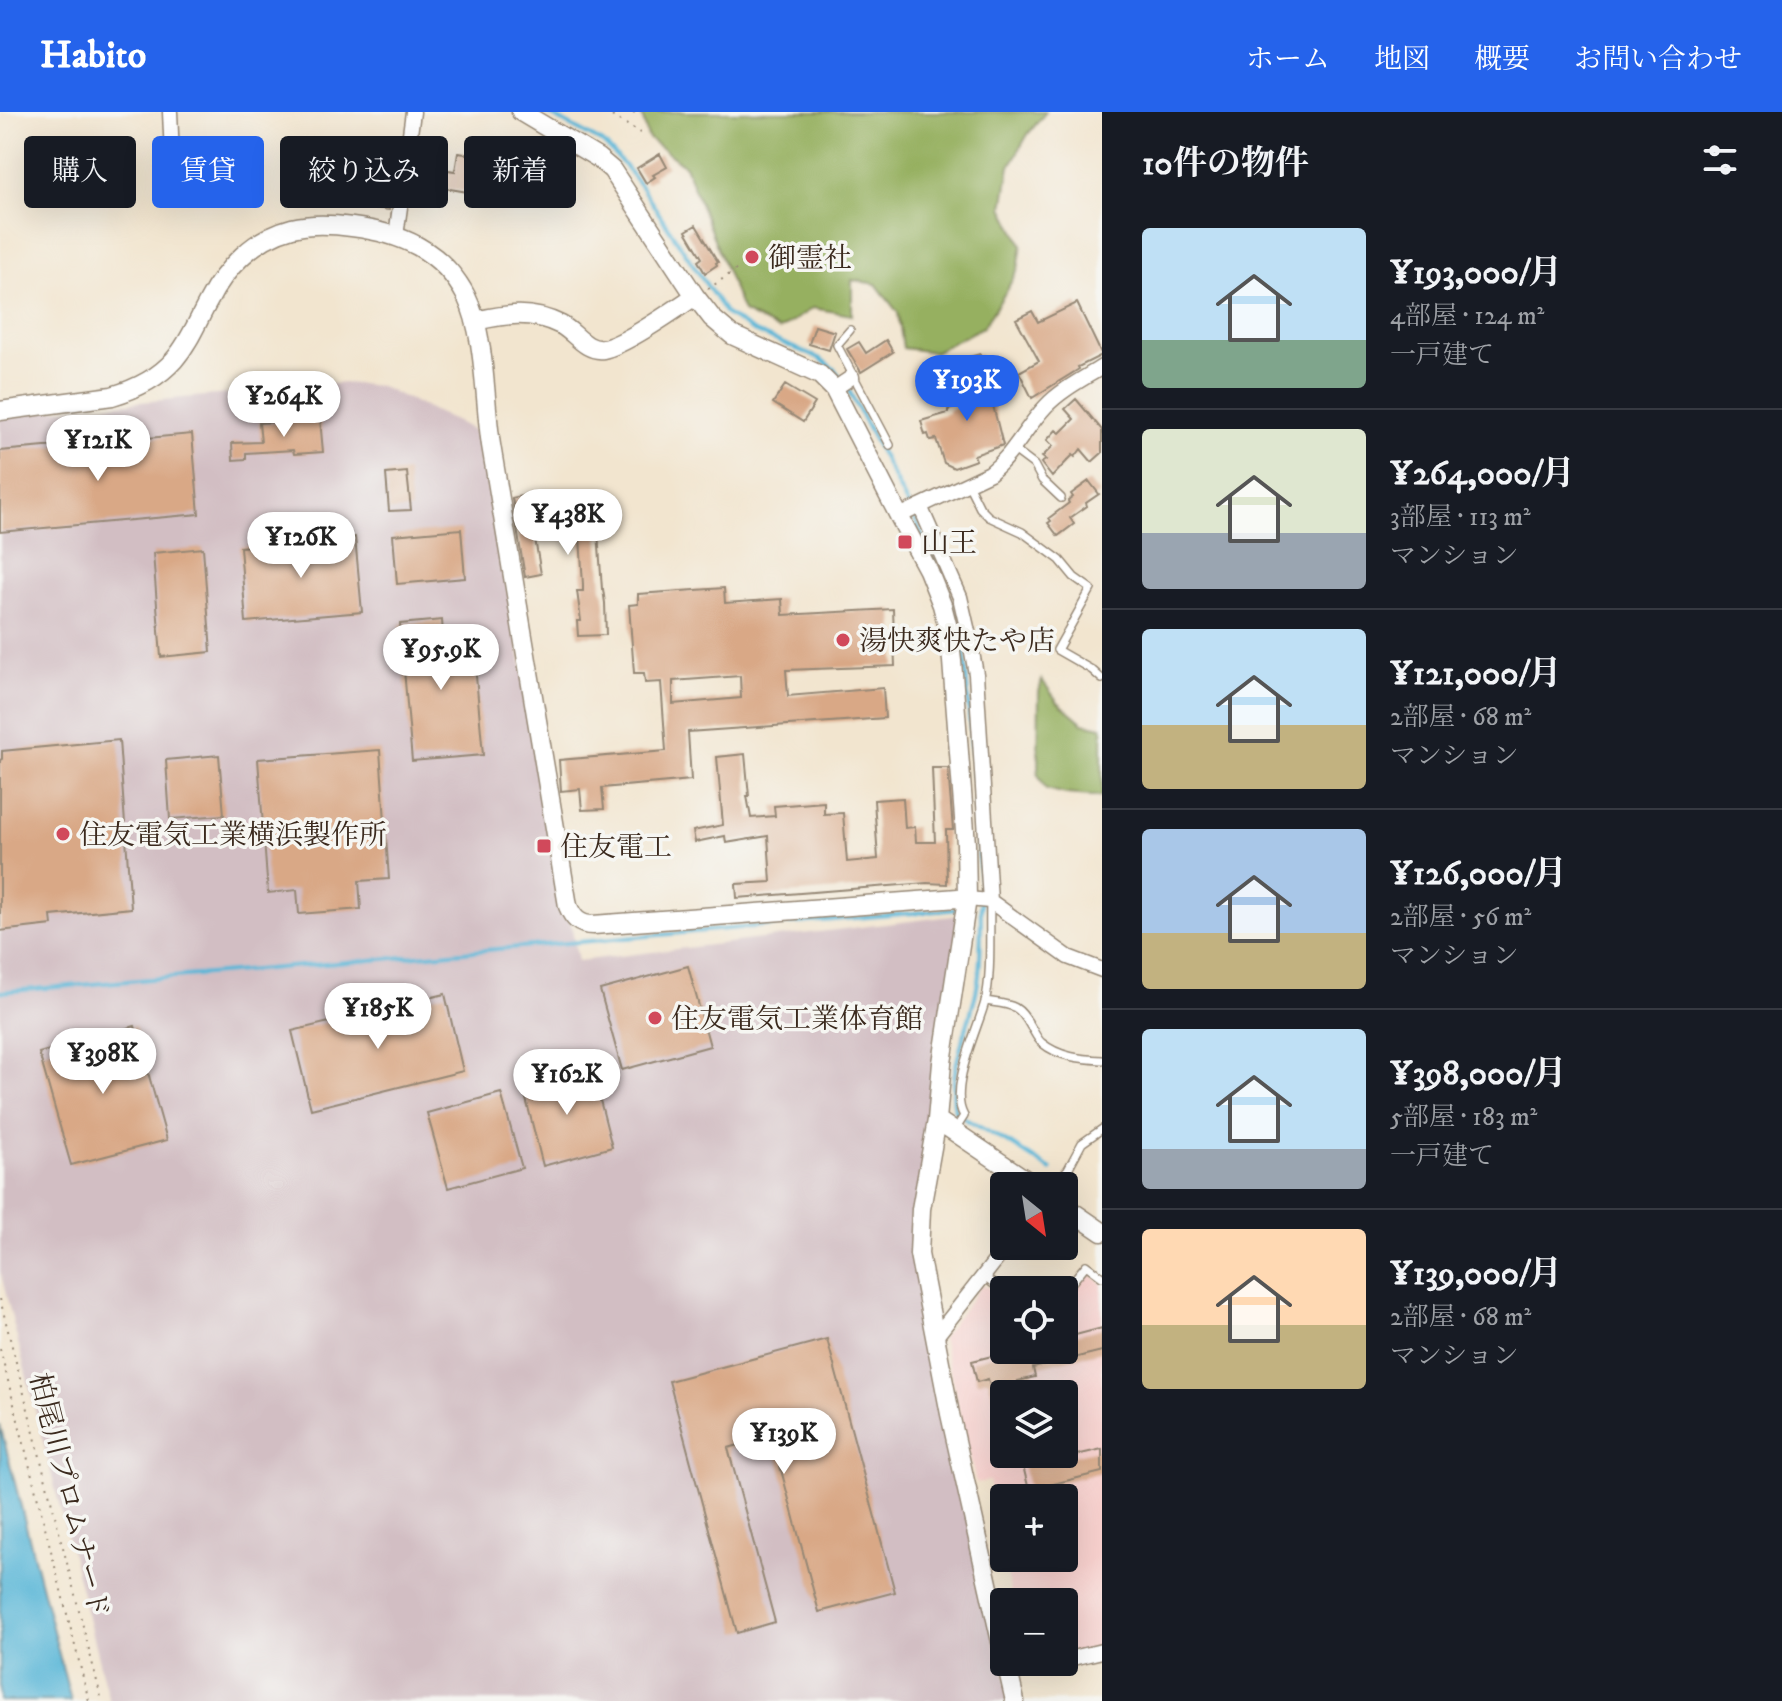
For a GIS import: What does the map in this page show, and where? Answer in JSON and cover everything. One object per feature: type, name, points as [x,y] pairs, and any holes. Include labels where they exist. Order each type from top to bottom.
[{"type":"street","points":[[170,112],[171,136]]},
{"type":"street","points":[[410,136],[413,112]]},
{"type":"street","points":[[521,112],[598,158],[612,170],[700,294],[712,318],[732,335],[842,383],[899,516],[928,570],[948,628],[957,706],[966,844],[977,902]]},
{"type":"street","points":[[396,236],[400,208]]},
{"type":"street","points":[[0,411],[112,396],[153,378],[182,350],[217,286],[234,264],[256,245],[278,233],[319,224],[368,229],[396,236],[430,255],[451,274],[466,296],[479,335],[487,420],[551,807],[568,906],[576,920],[593,925],[958,898],[977,902],[1068,957],[1102,970]]},
{"type":"street","points":[[475,321],[505,314],[539,318],[559,324],[589,346],[606,349],[700,294]]},
{"type":"street","points":[[899,516],[990,473],[1003,463],[1052,401],[1102,367]]},
{"type":"street","points":[[920,506],[960,597],[976,674],[977,902],[963,928],[942,1063],[937,1120],[921,1209],[919,1254],[934,1339],[990,1592]]},
{"type":"street","points":[[937,1120],[1015,1172]]},
{"type":"street","points":[[1078,1216],[1102,1232]]},
{"type":"street","points":[[934,1339],[997,1260]]},
{"type":"street","points":[[1078,1657],[1102,1651]]},
{"type":"street","points":[[1009,1676],[1015,1701]]},
{"type":"lane","points":[[850,330],[837,345],[842,383],[890,445]]},
{"type":"lane","points":[[1014,450],[1034,465],[1042,480],[1061,498]]},
{"type":"lane","points":[[968,484],[980,508],[989,517],[1022,532],[1060,560],[1074,577],[1091,589],[1057,650],[1102,679]]},
{"type":"lane","points":[[955,1131],[964,1116],[959,1107],[959,1090],[988,987],[977,902]]},
{"type":"lane","points":[[985,1001],[1015,1006],[1026,1017],[1040,1041],[1059,1053],[1102,1060]]},
{"type":"lane","points":[[1065,1172],[1082,1143],[1102,1129]]},
{"type":"lane","points":[[1077,1276],[1086,1265],[1102,1277]]},
{"type":"lane","points":[[984,1277],[990,1282]]},
{"type":"path","points":[[605,112],[641,133]]},
{"type":"path","points":[[700,294],[740,267]]},
{"type":"path","name":"柏尾川プロムナード","points":[[0,1299],[102,1701]]},
{"type":"path","name":"柏尾川プロムナード","points":[[0,1349],[89,1701]]},
{"type":"shaded area","points":[[345,383],[380,386],[472,429],[479,439],[578,961],[960,915],[914,1223],[990,1601],[990,1676],[1005,1676],[1010,1701],[109,1701],[0,1271],[0,415]]},
{"type":"shaded area","points":[[1091,1275],[1102,1283],[1102,1647],[1078,1653],[1078,1588],[1010,1588],[1007,1572],[1078,1572],[1078,1484],[976,1483],[942,1338],[981,1286],[987,1286],[990,1288],[990,1364],[1078,1364],[1078,1280],[1081,1276]]},
{"type":"green space","points":[[641,112],[1046,112],[1028,134],[1010,166],[1003,207],[1022,245],[1018,269],[983,327],[934,352],[903,348],[898,313],[876,284],[852,280],[852,315],[813,308],[779,330],[743,312],[685,166],[648,138]]},
{"type":"green space","points":[[1042,680],[1058,702],[1083,723],[1102,727],[1102,797],[1046,789],[1038,774],[1039,692]]},
{"type":"water","points":[[0,1425],[71,1701],[0,1701]]},
{"type":"building","points":[[458,153],[464,154],[464,191],[448,189],[448,170],[455,171]]},
{"type":"building","points":[[660,154],[667,167],[646,183],[637,168]]},
{"type":"building","points":[[696,225],[718,262],[705,273],[698,261],[702,258],[686,231]]},
{"type":"building","points":[[1077,303],[1102,355],[1032,398],[1019,372],[1039,361],[1016,319],[1032,311],[1038,322]]},
{"type":"building","points":[[815,326],[835,332],[829,350],[809,344]]},
{"type":"building","points":[[886,340],[893,352],[861,372],[847,349],[859,342],[866,353]]},
{"type":"building","points":[[980,354],[1003,445],[974,455],[976,460],[954,468],[944,463],[936,439],[930,440],[928,434],[925,435],[921,421],[976,401],[965,358]]},
{"type":"building","points":[[785,385],[815,403],[803,422],[773,403]]},
{"type":"building","points":[[1076,399],[1102,430],[1102,453],[1092,462],[1081,449],[1052,477],[1041,463],[1046,460],[1042,457],[1053,446],[1047,440],[1056,430],[1060,433],[1074,419],[1065,409]]},
{"type":"building","points":[[320,419],[323,452],[246,453],[246,459],[233,460],[232,443],[261,442],[259,423]]},
{"type":"building","points":[[192,434],[199,514],[0,532],[0,451]]},
{"type":"building","points":[[407,472],[411,510],[389,511],[386,474]]},
{"type":"building","points":[[1089,481],[1099,494],[1070,518],[1074,524],[1058,536],[1048,523],[1051,521],[1049,518],[1069,503],[1073,497],[1071,494]]},
{"type":"building","points":[[527,495],[532,521],[579,518],[578,505],[596,503],[606,635],[578,636],[577,621],[581,621],[577,591],[583,591],[580,536],[535,539],[541,574],[525,577],[512,498]]},
{"type":"building","points":[[461,529],[465,578],[397,584],[393,535]]},
{"type":"building","points":[[355,537],[362,612],[246,622],[240,547]]},
{"type":"building","points":[[203,548],[211,652],[161,657],[153,553]]},
{"type":"building","points":[[724,588],[725,603],[782,599],[783,615],[893,609],[895,666],[786,670],[788,696],[883,688],[885,718],[688,732],[691,780],[602,788],[604,809],[582,810],[580,789],[561,791],[559,760],[666,751],[661,682],[645,683],[644,673],[634,673],[629,605],[638,604],[638,594]],"holes":[[[740,676],[741,698],[673,704],[673,681]]]},
{"type":"building","points":[[442,620],[443,634],[472,631],[483,755],[412,761],[400,624]]},
{"type":"building","name":"住友電気工業横浜製作所","points":[[119,740],[131,908],[51,916],[52,925],[0,931],[2,751]]},
{"type":"building","points":[[380,750],[389,879],[359,881],[361,909],[299,914],[297,890],[268,893],[258,759]]},
{"type":"building","points":[[745,754],[751,818],[775,816],[774,806],[824,802],[824,814],[843,813],[847,862],[878,859],[874,800],[903,798],[905,828],[915,827],[916,842],[935,842],[932,768],[948,768],[953,830],[946,830],[947,884],[737,898],[736,884],[771,882],[768,836],[726,843],[725,836],[695,842],[693,831],[723,825],[717,757]]},
{"type":"building","points":[[219,755],[224,815],[170,819],[166,760]]},
{"type":"building","name":"住友電気工業体育館","points":[[688,966],[710,1046],[622,1070],[600,990]]},
{"type":"building","points":[[445,994],[463,1071],[311,1109],[292,1031]]},
{"type":"building","points":[[135,1026],[167,1140],[71,1165],[39,1053]]},
{"type":"building","points":[[592,1069],[612,1147],[543,1166],[523,1087]]},
{"type":"building","points":[[501,1093],[522,1168],[448,1188],[427,1113]]},
{"type":"building","points":[[1102,1328],[1102,1351],[1078,1357],[1078,1334]]},
{"type":"building","points":[[827,1339],[895,1592],[819,1612],[772,1436],[728,1448],[775,1622],[737,1633],[669,1381]]},
{"type":"building","points":[[990,1356],[990,1364],[1049,1364],[1033,1368],[1035,1377],[990,1380],[990,1386],[988,1379],[977,1382],[972,1361]]},
{"type":"building","points":[[1102,1449],[1102,1472],[1053,1484],[1028,1484],[1024,1468],[1078,1468],[1078,1455]]},
{"type":"waterway","points":[[545,112],[603,143],[618,158],[640,185],[726,314],[753,331],[821,359],[835,370],[847,387],[921,532],[955,614],[965,658],[977,822],[981,917],[979,974],[954,1076],[955,1111],[1051,1170]]},
{"type":"waterway","points":[[0,992],[960,909]]},
{"type":"place","name":"御霊社","points":[[752,257]]},
{"type":"place","name":"山王","points":[[905,542]]},
{"type":"place","name":"湯快爽快たや店","points":[[843,640]]},
{"type":"place","name":"住友電気工業横浜製作所","points":[[63,834]]},
{"type":"place","name":"住友電工","points":[[544,846]]},
{"type":"place","name":"住友電気工業体育館","points":[[655,1018]]}]
